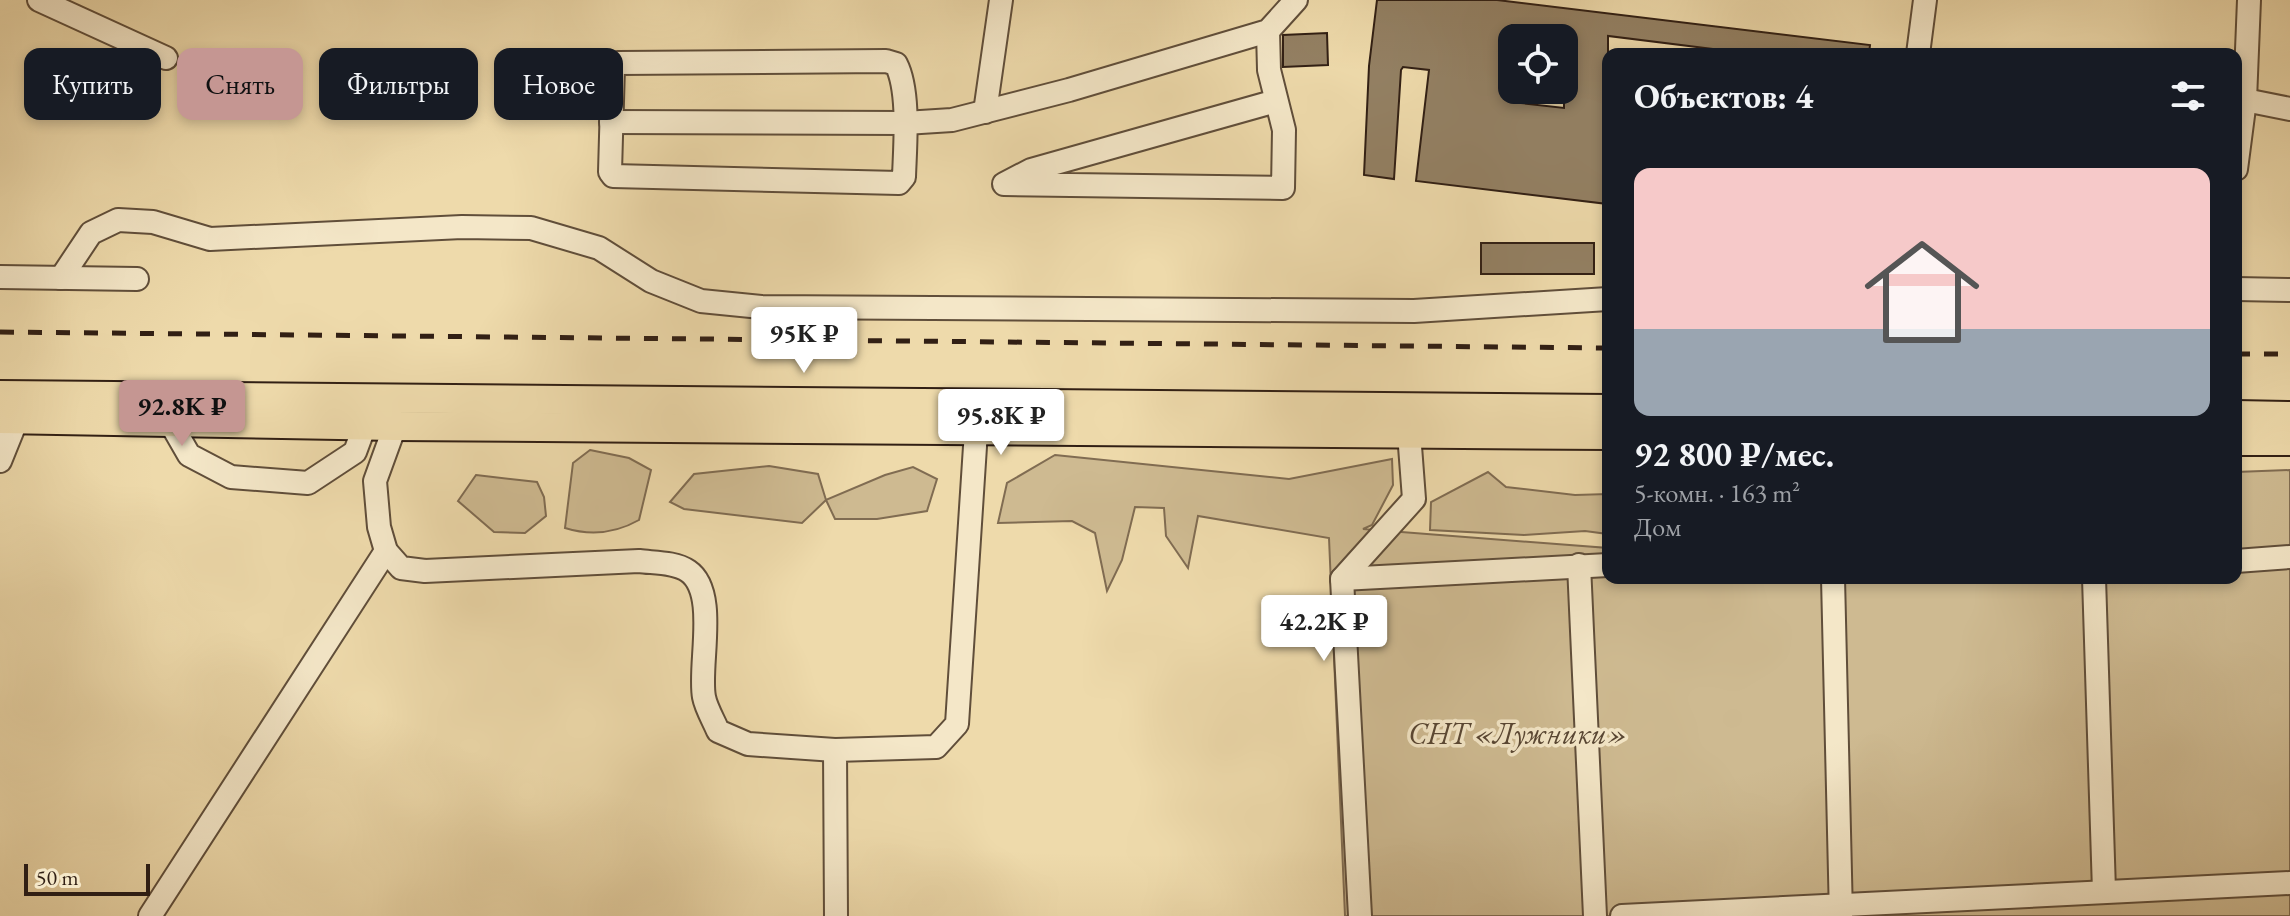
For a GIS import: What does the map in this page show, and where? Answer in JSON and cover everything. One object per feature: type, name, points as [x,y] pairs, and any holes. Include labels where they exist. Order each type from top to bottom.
[{"type":"main road","points":[[0,395],[1602,409]]},
{"type":"main road","points":[[2242,415],[2290,416]]},
{"type":"main road","points":[[8,419],[395,426],[1602,435]]},
{"type":"main road","points":[[2242,441],[2290,441]]},
{"type":"street","points":[[39,0],[166,58]]},
{"type":"street","points":[[985,112],[1001,0]]},
{"type":"street","points":[[611,122],[905,123],[952,120],[1069,90],[1268,31],[1296,0]]},
{"type":"street","points":[[1919,48],[1925,0]]},
{"type":"street","points":[[2242,123],[2249,0]]},
{"type":"street","points":[[1268,31],[1269,70],[1284,130],[1283,188],[1004,184],[1031,170],[1276,101]]},
{"type":"street","points":[[886,61],[896,64],[900,71],[905,123],[904,177],[899,183],[613,176],[613,66],[618,63],[886,61]]},
{"type":"street","points":[[2245,100],[2290,109]]},
{"type":"street","points":[[61,278],[91,233],[118,220],[153,222],[210,239],[462,227],[531,228],[599,248],[651,281],[701,301],[761,307],[1414,311],[1602,299]]},
{"type":"street","points":[[0,277],[137,279]]},
{"type":"street","points":[[2242,289],[2290,290]]},
{"type":"street","points":[[0,461],[8,419]]},
{"type":"street","points":[[170,422],[189,455],[231,477],[308,483],[355,452],[365,425]]},
{"type":"street","points":[[395,426],[375,481],[379,527],[386,551],[401,568],[425,571],[639,561],[689,571],[699,586],[706,630],[704,697],[718,731],[748,744],[835,750],[936,747],[957,724],[976,431]]},
{"type":"street","points":[[1360,916],[1342,579],[1414,499],[1409,433]]},
{"type":"street","points":[[150,916],[386,551]]},
{"type":"street","points":[[2242,561],[2290,557]]},
{"type":"street","points":[[1579,565],[1595,916]]},
{"type":"street","points":[[1342,579],[1602,565]]},
{"type":"street","points":[[1833,584],[1841,910]]},
{"type":"street","points":[[2094,584],[2104,891]]},
{"type":"street","points":[[835,750],[836,916]]},
{"type":"street","points":[[1622,916],[1841,910],[2104,891],[2290,883]]},
{"type":"green space","points":[[590,450],[629,458],[651,470],[639,520],[603,532],[565,528],[573,463]]},
{"type":"green space","name":"СНТ «Лужники»","points":[[1055,455],[1289,479],[1392,459],[1393,485],[1372,525],[1363,529],[1602,548],[1602,584],[2242,584],[2242,472],[2290,470],[2290,916],[1345,916],[1329,538],[1198,516],[1188,568],[1166,536],[1164,508],[1135,507],[1122,560],[1107,591],[1095,533],[1072,521],[998,523],[1007,483]]},
{"type":"green space","points":[[769,466],[818,474],[826,500],[802,523],[684,509],[670,502],[694,474]]},
{"type":"green space","points":[[913,467],[937,479],[927,511],[877,519],[835,519],[826,500],[885,475]]},
{"type":"green space","points":[[1488,472],[1506,487],[1575,495],[1602,494],[1602,533],[1585,531],[1524,535],[1430,530],[1431,502]]},
{"type":"green space","points":[[476,475],[537,482],[544,497],[546,516],[525,533],[494,532],[458,501]]},
{"type":"building","points":[[1377,0],[1497,0],[1870,45],[1870,48],[1705,48],[1608,36],[1608,48],[1602,48],[1602,203],[1416,181],[1429,70],[1403,67],[1394,179],[1364,175],[1369,66]]},
{"type":"building","points":[[1327,33],[1328,65],[1283,67],[1283,35]]},
{"type":"building","points":[[1481,243],[1594,243],[1594,274],[1481,274]]},
{"type":"railway","points":[[0,332],[1602,348]]},
{"type":"railway","points":[[2242,354],[2290,354]]}]
